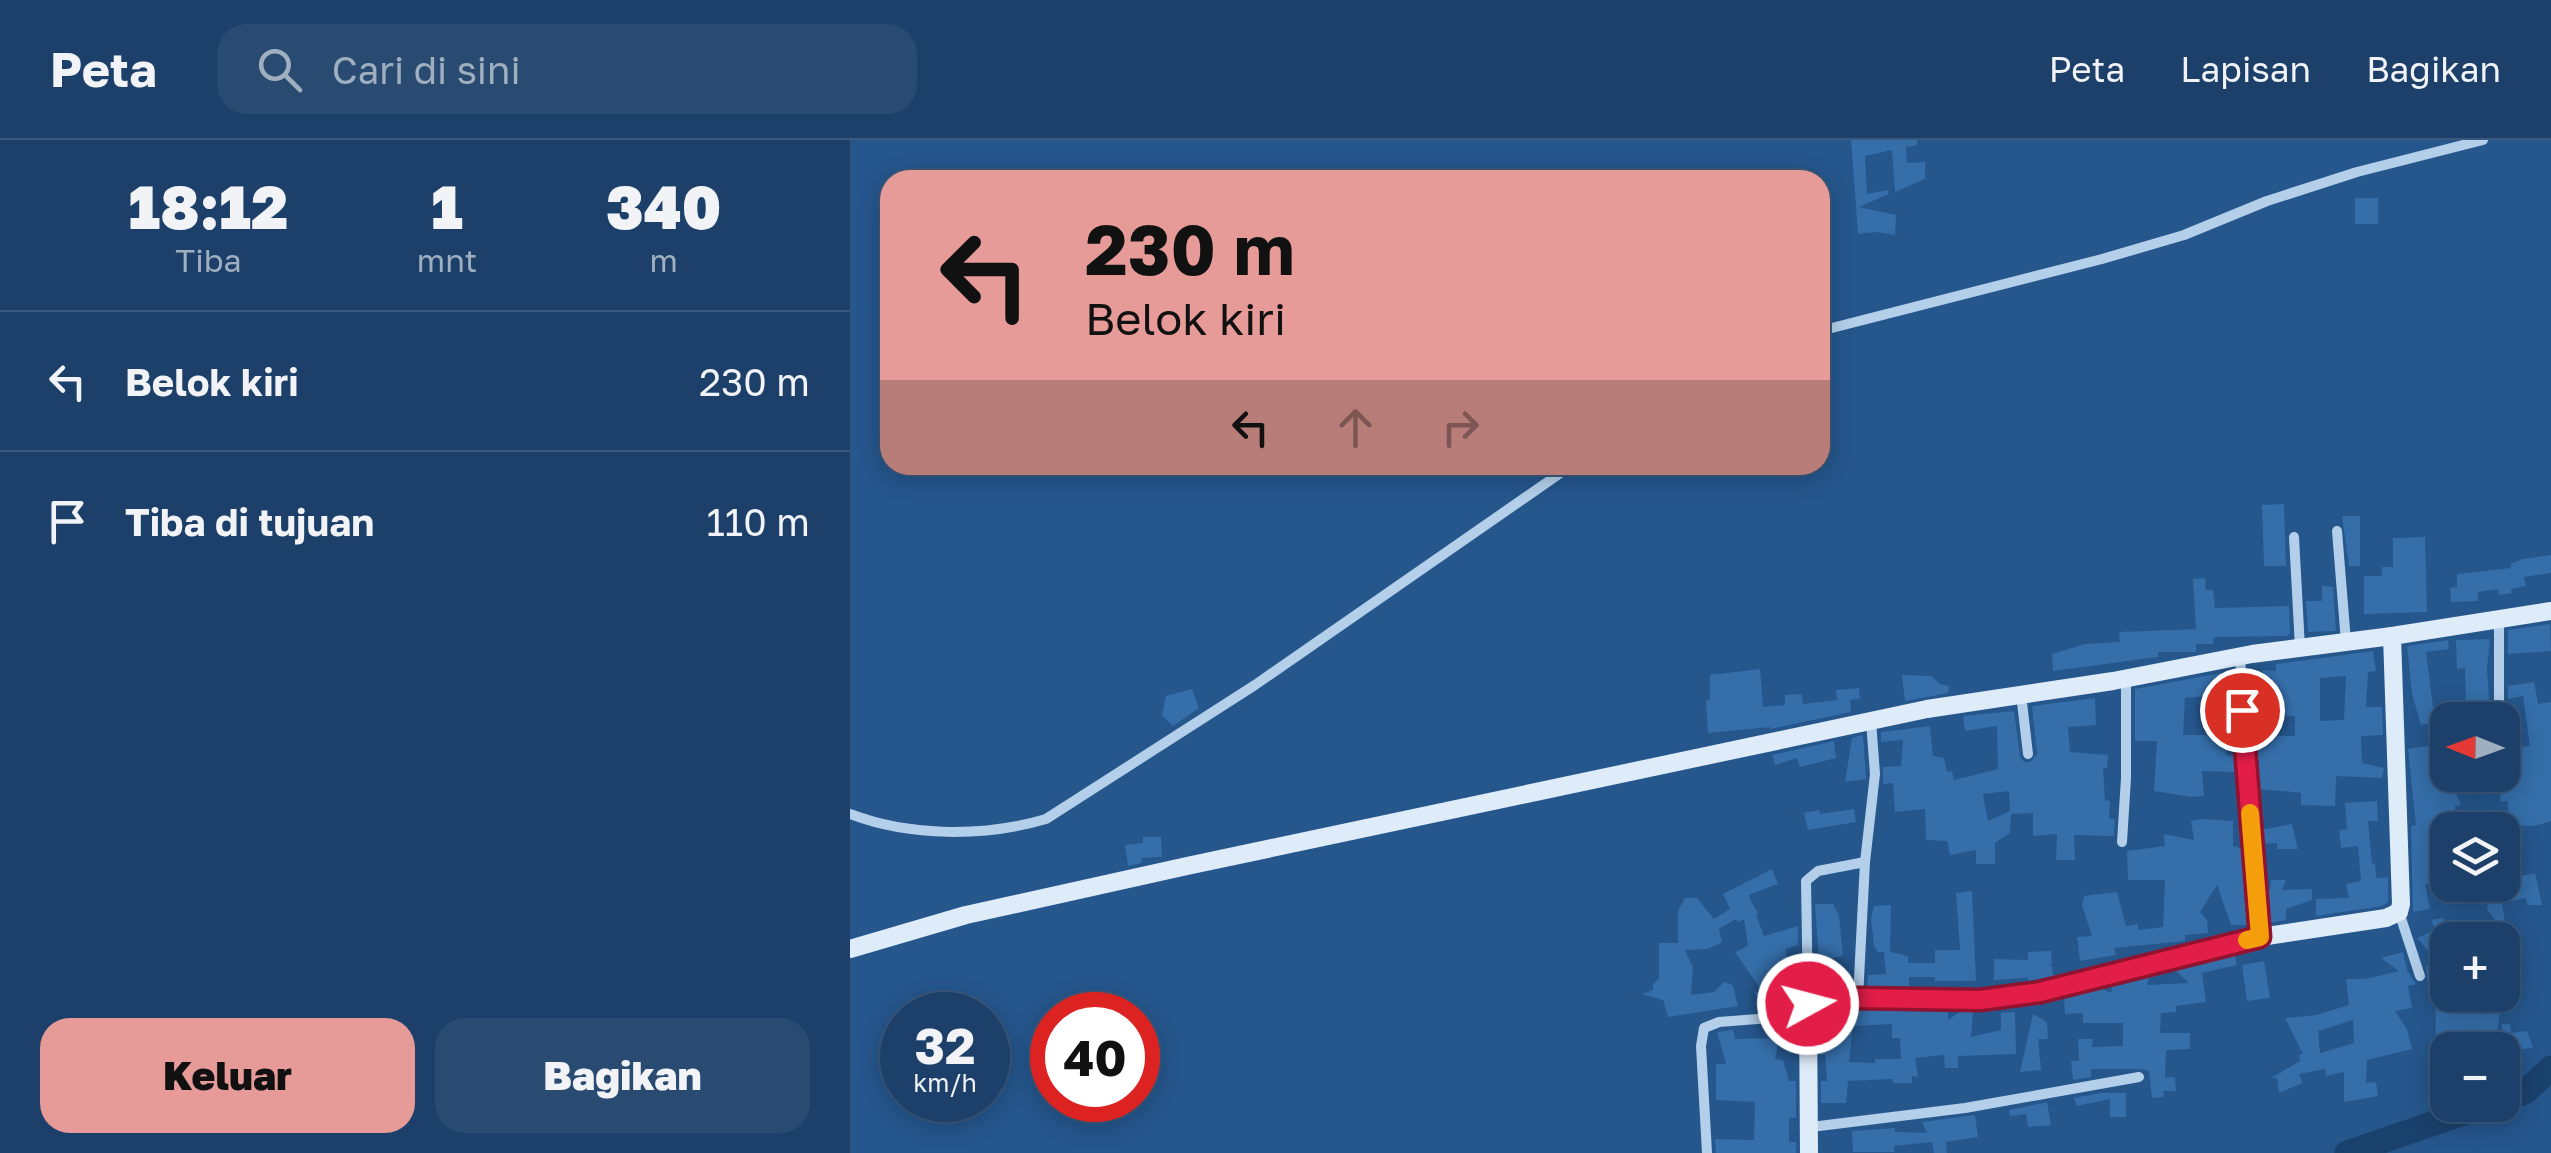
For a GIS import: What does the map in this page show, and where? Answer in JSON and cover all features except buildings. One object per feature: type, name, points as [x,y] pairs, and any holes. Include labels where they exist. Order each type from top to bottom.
[{"type":"street","points":[[1830,328],[2102,259],[2184,235],[2267,201],[2358,172],[2483,140]]},
{"type":"street","points":[[850,814],[871,822],[958,831],[1010,828],[1046,820],[1208,716],[1557,475]]},
{"type":"street","points":[[2337,531],[2346,642]]},
{"type":"street","points":[[2294,536],[2300,648]]},
{"type":"street","points":[[850,949],[966,915],[1871,720],[2240,656],[2551,612]]},
{"type":"street","points":[[2499,621],[2499,702]]},
{"type":"street","points":[[2392,636],[2401,904],[2398,912],[2420,976]]},
{"type":"street","points":[[2240,656],[2260,937]]},
{"type":"street","points":[[2122,842],[2126,678]]},
{"type":"street","points":[[2020,694],[2028,754]]},
{"type":"street","points":[[1858,998],[1865,862],[1875,774],[1871,720]]},
{"type":"street","points":[[1809,1153],[1806,881],[1818,871],[1865,862]]},
{"type":"street","points":[[1707,1153],[1701,1046],[1704,1028],[1719,1022],[1809,1010],[1858,998],[1980,1000],[2040,992],[2260,937],[2386,918],[2398,912]]},
{"type":"street","points":[[1811,1127],[1966,1108],[2139,1077]]},
{"type":"waterway","points":[[2520,1094],[2551,1068]]},
{"type":"waterway","points":[[2347,1153],[2437,1122]]},
{"type":"slow traffic","points":[[2247,940],[2260,937],[2250,813]]},
{"type":"route","points":[[1808,1004],[1858,998],[1980,1000],[2040,992],[2260,937],[2242,710]]}]
